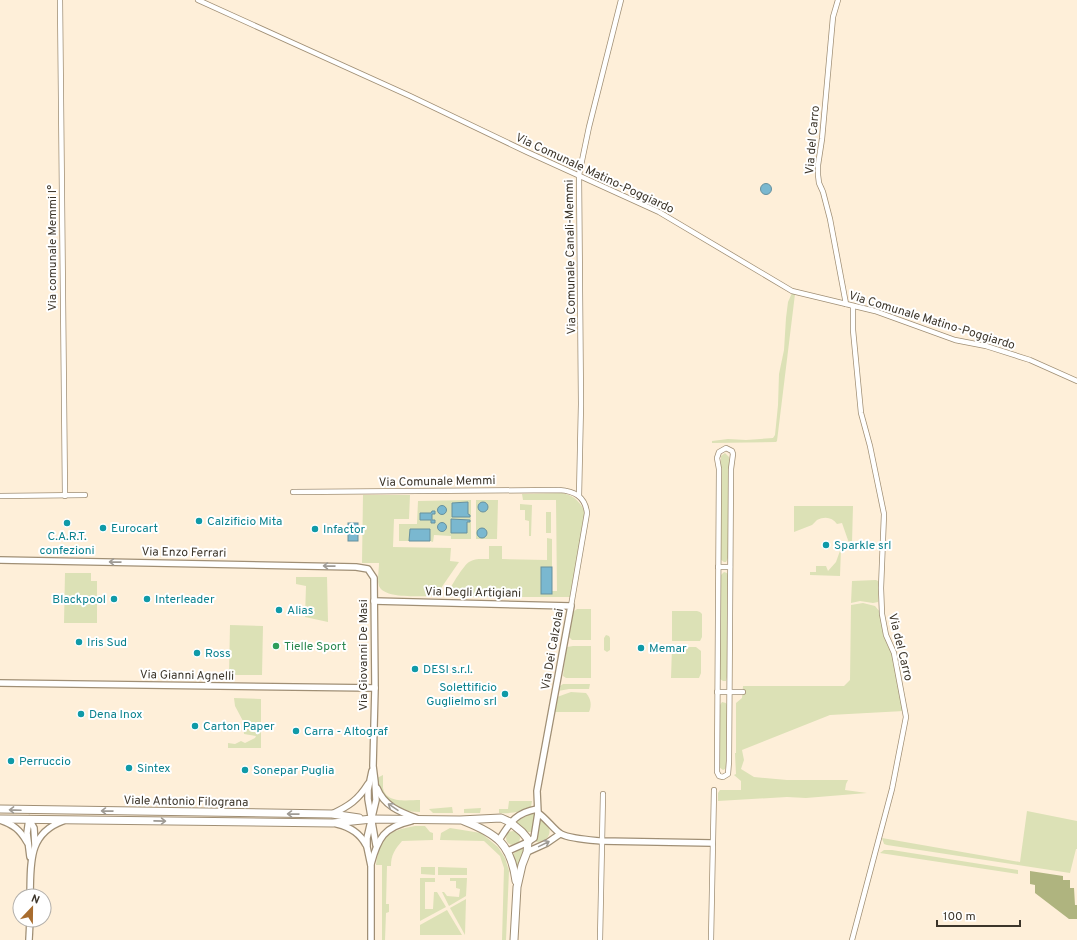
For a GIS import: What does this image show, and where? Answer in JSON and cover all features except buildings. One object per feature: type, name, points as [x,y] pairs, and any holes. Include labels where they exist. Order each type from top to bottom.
[{"type":"main road","name":"Viale Antonio Filograna","points":[[0,809],[332,814],[372,820]]},
{"type":"main road","points":[[30,810],[30,819]]},
{"type":"main road","name":"Viale Antonio Filograna","points":[[0,820],[30,819],[333,823],[372,820],[460,820],[501,818],[510,822]]},
{"type":"main road","points":[[460,820],[482,828],[499,840],[508,851],[515,870],[517,887]]},
{"type":"main road","points":[[510,822],[522,832],[527,838],[528,842],[527,852],[522,865],[517,887],[514,940]]},
{"type":"street","name":"Via comunale Memmi I°","points":[[60,0],[64,496]]},
{"type":"street","name":"Via Comunale Matino-Poggiardo","points":[[198,0],[410,96],[659,212],[792,291],[875,311],[956,340],[986,346],[1030,360],[1077,380]]},
{"type":"street","name":"Via Comunale Canali-Memmi","points":[[580,496],[581,404],[579,175],[589,127],[621,0]]},
{"type":"street","name":"Via del Carro","points":[[838,0],[834,17],[818,170],[819,183],[830,219],[846,304]]},
{"type":"street","name":"Via del Carro","points":[[852,940],[892,789],[906,716],[894,653],[886,635],[882,614],[881,588],[884,514],[870,446],[861,413],[853,330],[853,306]]},
{"type":"street","points":[[726,448],[732,451],[733,454],[731,469],[730,567],[728,772],[726,776],[722,777],[717,772],[719,469],[717,458],[719,452],[726,448]]},
{"type":"street","name":"Via Comunale Memmi","points":[[293,492],[559,490],[572,492],[580,496]]},
{"type":"street","points":[[0,496],[85,495]]},
{"type":"street","name":"Via Dei Calzolai","points":[[528,842],[534,838],[537,811],[537,791],[587,518],[587,509],[580,496]]},
{"type":"street","name":"Via Enzo Ferrari","points":[[0,560],[356,567],[368,569]]},
{"type":"street","points":[[718,567],[730,567]]},
{"type":"street","name":"Via Giovanni De Masi","points":[[368,569],[374,578],[375,688],[372,782]]},
{"type":"street","name":"Via Degli Artigiani","points":[[374,601],[570,606]]},
{"type":"street","name":"Via Gianni Agnelli","points":[[0,683],[375,688]]},
{"type":"street","points":[[717,692],[743,692]]},
{"type":"street","points":[[332,814],[361,796],[372,782]]},
{"type":"street","points":[[372,782],[382,798],[392,808],[421,819]]},
{"type":"street","points":[[371,940],[371,866],[367,847],[368,829],[372,820],[376,800],[372,782]]},
{"type":"street","points":[[712,940],[712,843],[714,790]]},
{"type":"street","points":[[600,940],[603,794]]},
{"type":"street","points":[[499,840],[510,822],[516,817],[537,811],[560,834],[585,840],[712,843]]},
{"type":"street","points":[[30,819],[27,842],[31,861]]},
{"type":"street","points":[[30,819],[34,828],[35,845]]},
{"type":"street","points":[[371,866],[376,845],[381,837],[398,824],[421,819]]},
{"type":"street","points":[[0,820],[13,825],[20,831],[27,842]]},
{"type":"street","points":[[30,888],[31,855],[35,845],[42,834],[49,827],[65,820]]},
{"type":"street","points":[[372,820],[376,845]]},
{"type":"street","points":[[333,823],[353,830],[360,835],[367,847]]},
{"type":"street","points":[[527,852],[560,834]]},
{"type":"street","points":[[508,851],[528,842]]},
{"type":"street","points":[[29,940],[30,928]]},
{"type":"green space","points":[[792,293],[795,294],[777,441],[712,443],[712,441],[728,439],[746,440],[773,438],[775,435],[779,374],[784,350],[788,302]]},
{"type":"green space","points":[[725,453],[729,457],[728,558],[726,562],[724,562],[720,559],[721,456]]},
{"type":"green space","points":[[562,493],[570,495],[581,505],[585,512],[570,597],[458,597],[452,593],[450,589],[467,564],[476,559],[489,559],[489,546],[502,546],[502,559],[547,560],[547,538],[552,539],[552,591],[557,591],[556,500],[523,500],[522,494]]},
{"type":"green space","points":[[363,495],[410,495],[409,519],[394,519],[393,547],[451,548],[450,561],[459,562],[437,594],[433,596],[395,595],[382,590],[379,586],[379,563],[362,563]]},
{"type":"green space","points":[[471,500],[471,539],[451,539],[451,536],[434,535],[433,542],[430,541],[430,529],[410,529],[409,541],[399,541],[399,524],[417,524],[418,501]]},
{"type":"green space","points":[[476,500],[498,500],[497,539],[476,539]]},
{"type":"green space","points":[[520,504],[532,505],[531,536],[529,536],[529,521],[525,520],[525,510],[520,510]]},
{"type":"green space","points":[[794,506],[853,506],[852,543],[849,543],[842,523],[837,524],[828,518],[817,520],[812,525],[794,532]]},
{"type":"green space","points":[[546,512],[551,512],[551,533],[546,533]]},
{"type":"green space","points":[[841,548],[840,576],[810,575],[810,572],[816,572],[816,566],[826,566],[828,571],[836,562]]},
{"type":"green space","points":[[724,572],[728,575],[726,681],[720,679],[720,576]]},
{"type":"green space","points":[[65,573],[91,573],[91,581],[97,581],[97,623],[64,623]]},
{"type":"green space","points":[[296,577],[327,577],[328,622],[305,617],[306,586],[296,584]]},
{"type":"green space","points":[[852,581],[878,581],[879,586],[878,602],[873,603],[860,601],[851,603]]},
{"type":"green space","points":[[863,603],[875,606],[880,612],[892,652],[904,711],[830,715],[742,750],[744,760],[741,769],[754,777],[787,780],[848,780],[845,790],[867,793],[806,798],[787,797],[718,801],[718,793],[720,790],[741,790],[741,781],[734,775],[736,774],[736,703],[742,698],[743,686],[844,686],[850,680],[851,605]]},
{"type":"green space","points":[[577,609],[591,609],[591,640],[572,640],[568,636],[573,612]]},
{"type":"green space","points":[[672,611],[697,611],[702,614],[702,637],[700,641],[672,641]]},
{"type":"green space","points":[[230,625],[263,626],[262,675],[229,675]]},
{"type":"green space","points":[[606,635],[610,638],[610,650],[607,652],[604,650],[604,638]]},
{"type":"green space","points":[[591,646],[591,678],[566,678],[563,676],[566,649],[567,647]]},
{"type":"green space","points":[[672,647],[696,647],[701,651],[701,673],[699,678],[671,678]]},
{"type":"green space","points":[[563,684],[590,684],[589,689],[569,689],[558,691],[560,686]]},
{"type":"green space","points":[[571,692],[586,693],[590,702],[589,712],[554,712],[557,697]]},
{"type":"green space","points":[[234,698],[261,699],[261,748],[228,748],[228,743],[235,744],[241,741],[245,743],[256,736],[244,734],[243,721],[235,706]]},
{"type":"green space","points":[[722,702],[726,703],[727,705],[727,765],[723,770],[719,767],[720,705]]},
{"type":"green space","points":[[383,775],[383,788],[388,797],[398,800],[420,800],[420,812],[404,810],[392,804],[387,799],[377,778]]},
{"type":"green space","points":[[509,801],[532,801],[531,807],[523,810],[511,813],[499,813],[499,809],[508,809]]},
{"type":"green space","points":[[452,807],[453,813],[433,813],[429,809]]},
{"type":"green space","points":[[481,808],[480,813],[464,813],[464,809]]},
{"type":"green space","points":[[1027,811],[1077,821],[1077,849],[1070,873],[887,845],[884,844],[882,838],[1020,862]]},
{"type":"green space","points":[[534,812],[534,828],[531,832],[528,832],[516,824],[517,821]]},
{"type":"green space","points":[[539,818],[547,824],[550,832],[546,839],[536,842],[538,832]]},
{"type":"green space","points":[[415,826],[425,826],[430,832],[433,833],[433,840],[402,841],[394,852],[391,866],[387,866],[386,904],[389,904],[389,912],[386,913],[385,940],[382,940],[382,865],[376,865],[380,847],[386,836],[391,833]]},
{"type":"green space","points":[[450,828],[481,833],[498,847],[505,858],[509,871],[506,940],[502,940],[504,868],[500,856],[484,841],[440,840],[441,833]]},
{"type":"green space","points":[[510,831],[516,831],[520,835],[520,841],[516,845],[510,845],[506,841],[506,835]]},
{"type":"green space","points":[[523,847],[524,848],[518,868],[513,854]]},
{"type":"green space","points":[[884,850],[1018,870],[1018,874],[880,853]]},
{"type":"green space","points":[[421,867],[435,867],[435,875],[421,874]]},
{"type":"green space","points":[[438,867],[467,868],[467,875],[438,875]]},
{"type":"green space","points":[[1030,871],[1063,876],[1063,880],[1070,880],[1070,888],[1074,888],[1075,905],[1077,905],[1077,919],[1069,919],[1035,893],[1035,885],[1030,884]]},
{"type":"green space","points":[[420,878],[435,878],[435,882],[425,882],[425,909],[433,909],[434,892],[437,892],[446,907],[420,921]]},
{"type":"green space","points":[[450,878],[467,878],[466,896],[449,906],[442,892],[444,892],[447,896],[459,897],[460,889],[456,888],[456,881],[450,881]]},
{"type":"green space","points":[[466,899],[465,935],[450,908]]},
{"type":"green space","points":[[447,910],[462,935],[420,935],[420,925]]},
{"type":"water","points":[[764,184],[768,184],[770,185],[770,193],[764,194],[761,191],[761,187]]},
{"type":"water","points":[[468,502],[468,514],[470,517],[452,517],[452,503]]},
{"type":"water","points":[[483,502],[488,507],[483,512],[478,507]]},
{"type":"water","points":[[442,505],[447,510],[442,515],[437,510]]},
{"type":"water","points":[[432,511],[435,511],[435,514],[432,514],[432,520],[435,520],[435,523],[431,523],[431,520],[420,520],[420,513],[431,513]]},
{"type":"water","points":[[451,519],[470,520],[470,522],[467,522],[467,533],[451,533]]},
{"type":"water","points":[[442,522],[447,527],[442,532],[437,527]]},
{"type":"water","points":[[348,523],[358,523],[358,541],[348,541]]},
{"type":"water","points":[[482,528],[487,533],[482,538],[477,533]]},
{"type":"water","points":[[410,529],[430,529],[430,541],[409,541]]},
{"type":"water","points":[[541,567],[552,567],[552,594],[541,594]]},
{"type":"place","name":"Calzificio Mita","points":[[199,521]]},
{"type":"place","name":"C.A.R.T. confezioni","points":[[67,523]]},
{"type":"place","name":"Eurocart","points":[[103,528]]},
{"type":"place","name":"Infactor","points":[[315,529]]},
{"type":"place","name":"Sparkle srl","points":[[826,545]]},
{"type":"place","name":"Blackpool","points":[[114,599]]},
{"type":"place","name":"Interleader","points":[[147,599]]},
{"type":"place","name":"Alias","points":[[279,610]]},
{"type":"place","name":"Iris Sud","points":[[79,642]]},
{"type":"place","name":"Tielle Sport","points":[[276,646]]},
{"type":"place","name":"Memar","points":[[641,648]]},
{"type":"place","name":"Ross","points":[[197,653]]},
{"type":"place","name":"DESI s.r.l.","points":[[415,669]]},
{"type":"place","name":"Solettificio Guglielmo srl","points":[[505,694]]},
{"type":"place","name":"Dena Inox","points":[[81,714]]},
{"type":"place","name":"Carton Paper","points":[[195,726]]},
{"type":"place","name":"Carra - Altograf","points":[[296,731]]},
{"type":"place","name":"Perruccio","points":[[11,761]]},
{"type":"place","name":"Sintex","points":[[129,768]]},
{"type":"place","name":"Sonepar Puglia","points":[[245,770]]}]
